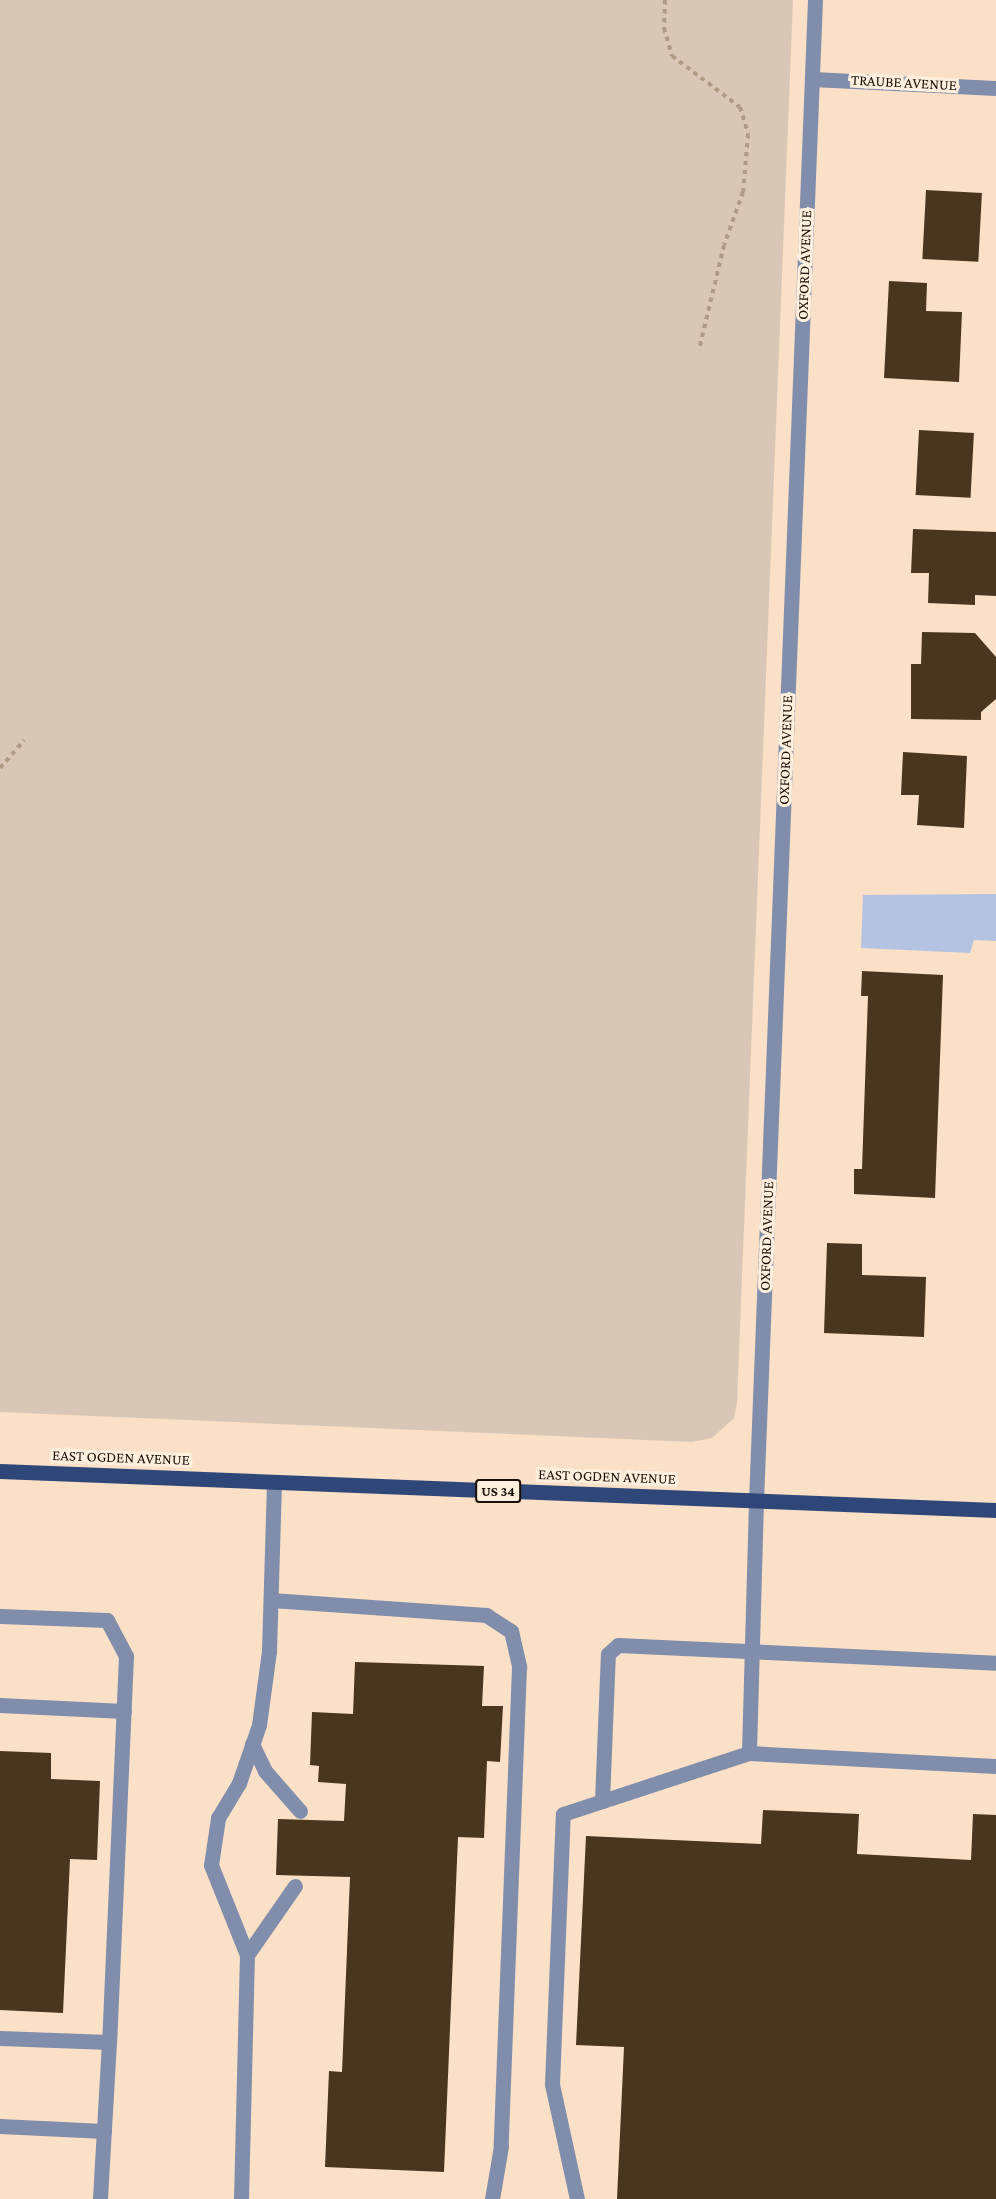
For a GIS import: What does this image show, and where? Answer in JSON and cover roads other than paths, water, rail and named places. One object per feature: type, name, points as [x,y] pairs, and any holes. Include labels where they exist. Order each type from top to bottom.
[{"type":"main road","name":"EAST OGDEN AVENUE","points":[[0,1471],[996,1510]]},
{"type":"street","name":"OXFORD AVENUE","points":[[749,1753],[756,1501],[815,0]]},
{"type":"street","name":"TRAUBE AVENUE","points":[[812,79],[996,88]]},
{"type":"street","points":[[241,2199],[246,1955],[211,1865],[218,1818],[239,1783],[259,1725],[271,1600],[274,1482]]},
{"type":"street","points":[[271,1600],[486,1615],[511,1631],[519,1667],[501,2146],[492,2199]]},
{"type":"street","points":[[0,1617],[107,1620],[126,1656],[100,2199]]},
{"type":"street","points":[[602,1801],[608,1654],[612,1648],[622,1644],[996,1663]]},
{"type":"street","points":[[0,1705],[124,1712]]},
{"type":"street","points":[[252,1744],[265,1771],[300,1811]]},
{"type":"street","points":[[577,2199],[552,2084],[563,1814],[749,1753],[996,1766]]},
{"type":"street","points":[[246,1955],[295,1886]]},
{"type":"street","points":[[0,2038],[109,2042]]},
{"type":"street","points":[[0,2126],[104,2131]]},
{"type":"water","points":[[996,894],[996,941],[974,940],[970,953],[861,948],[863,895]]}]
